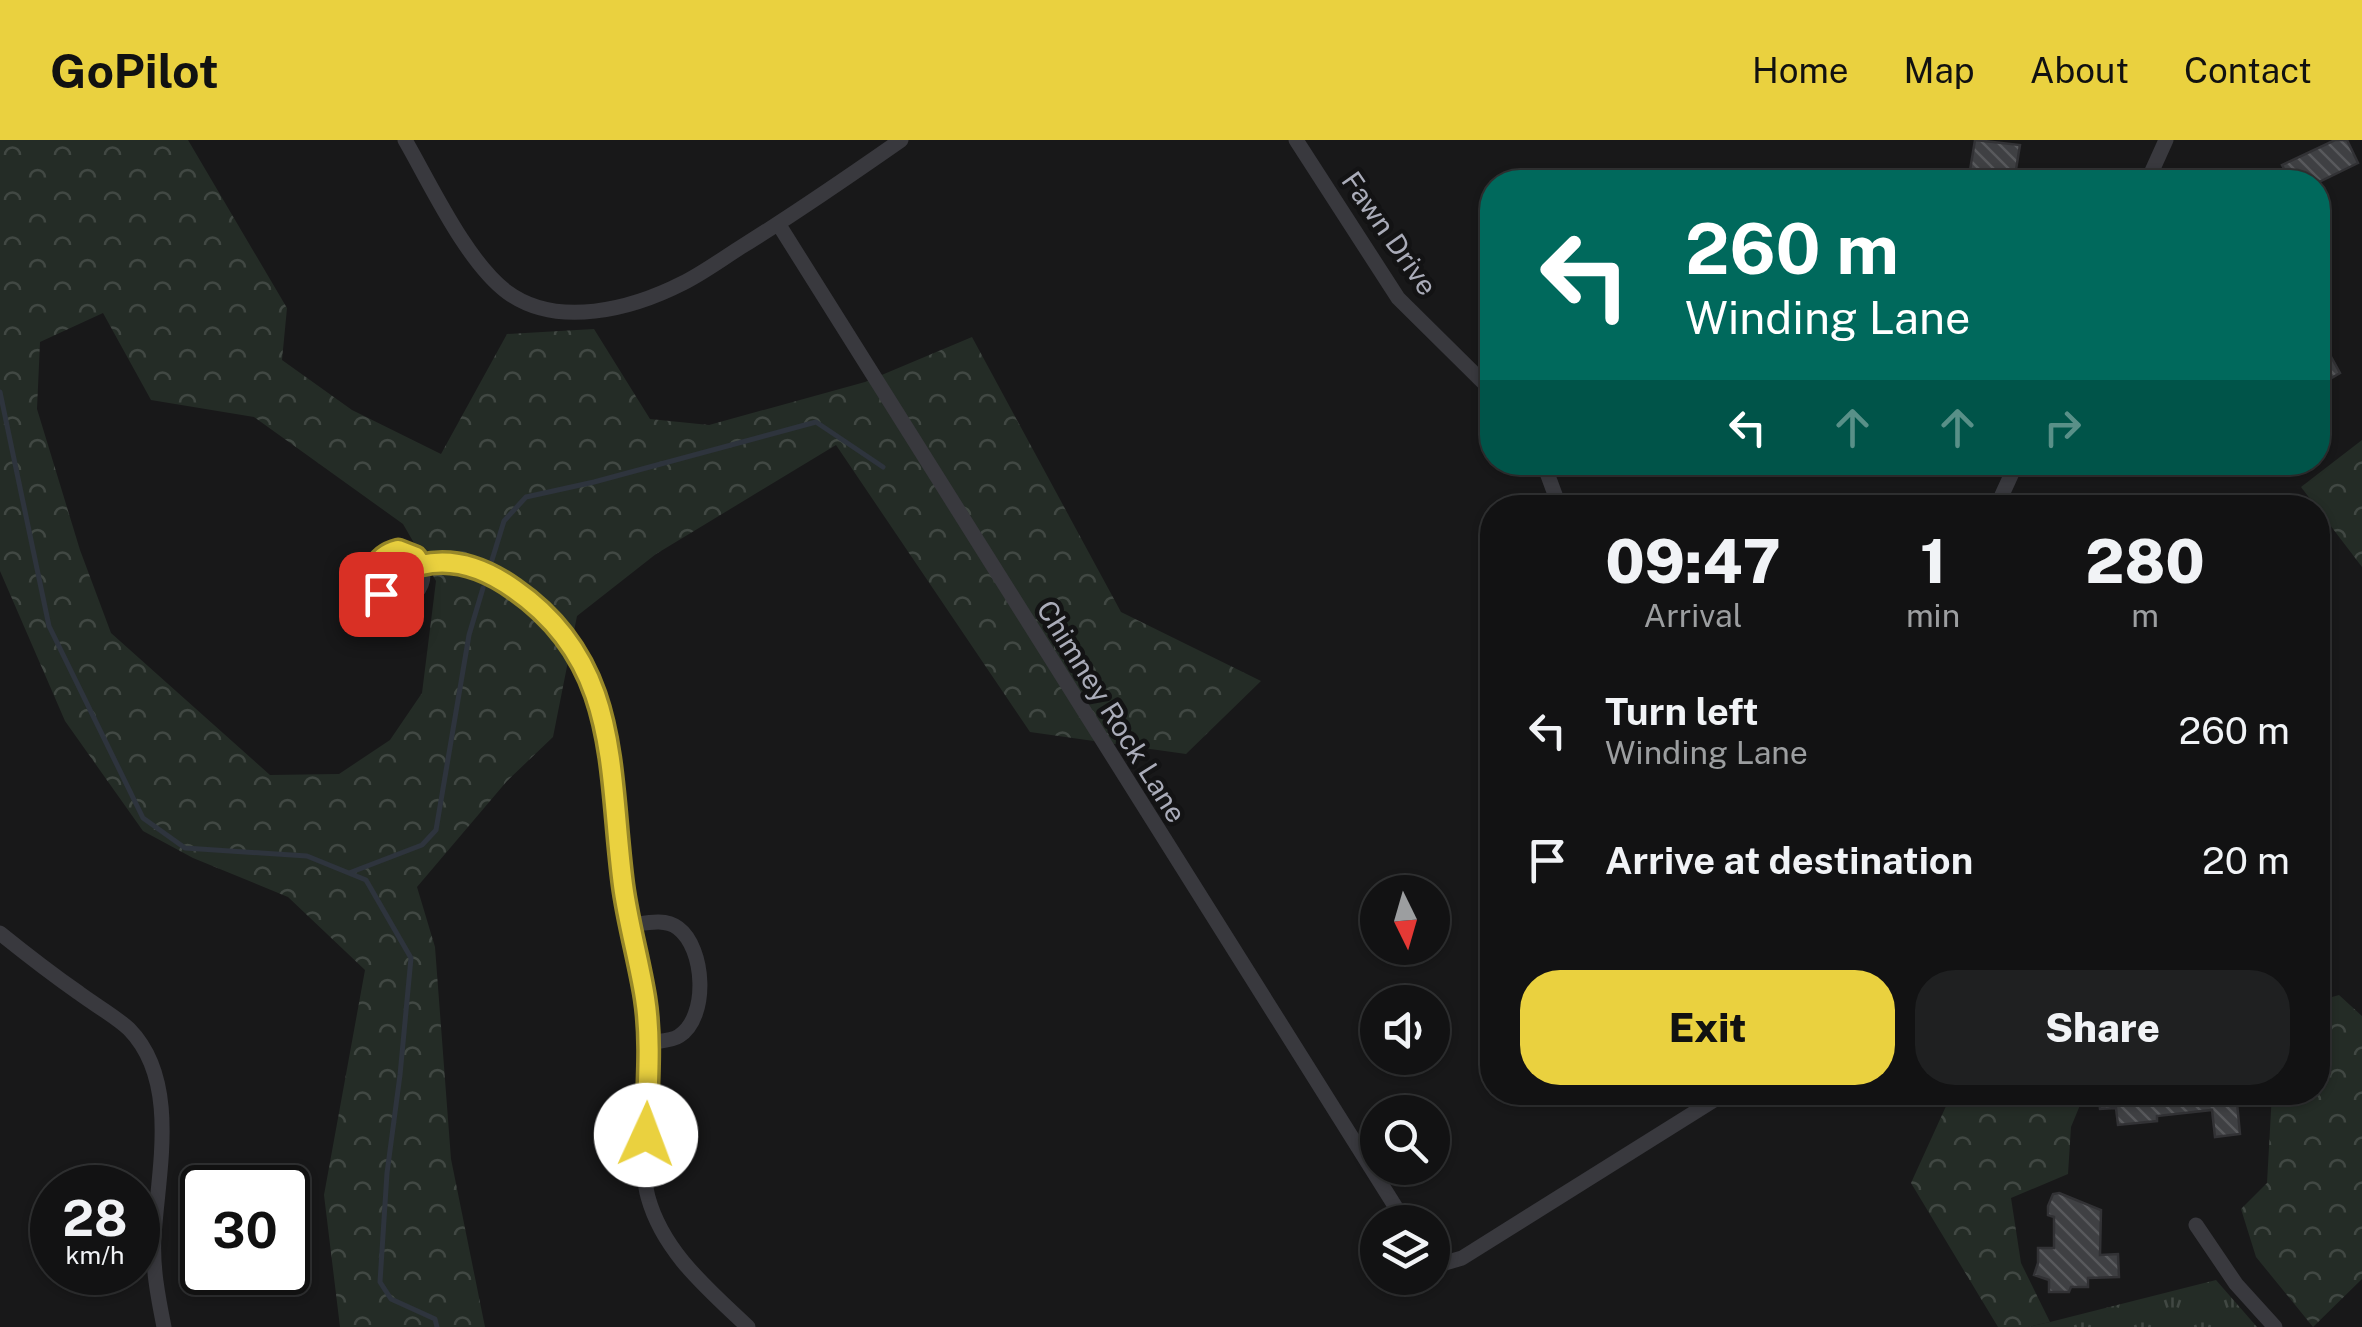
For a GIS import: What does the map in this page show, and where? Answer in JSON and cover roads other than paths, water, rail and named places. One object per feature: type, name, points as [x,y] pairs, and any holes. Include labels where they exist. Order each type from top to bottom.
[{"type":"street","points":[[405,140],[486,273],[510,294],[538,307],[566,313],[646,299],[682,283],[779,225],[900,140]]},
{"type":"street","name":"Fawn Drive","points":[[1296,140],[1398,298],[1480,378]]},
{"type":"street","points":[[2152,170],[2166,140]]},
{"type":"street","name":"Chimney Rock Lane","points":[[779,225],[1394,1205]]},
{"type":"street","points":[[421,565],[460,562],[502,580],[537,605],[570,641],[593,686],[607,737],[622,875],[645,1001],[646,1192],[672,1251],[748,1327]]},
{"type":"street","points":[[631,924],[656,921],[677,927],[694,947],[699,975],[700,1004],[692,1024],[677,1038],[648,1042]]},
{"type":"street","points":[[0,932],[128,1029],[149,1057],[159,1095],[163,1136],[154,1240],[156,1288],[164,1327]]},
{"type":"street","points":[[1450,1260],[1462,1258],[1705,1105]]},
{"type":"street","points":[[2196,1225],[2236,1284],[2275,1327]]},
{"type":"waterway","points":[[0,392],[49,626],[143,818],[185,848],[307,856],[366,880],[411,958],[387,1173],[380,1282],[391,1299],[435,1319],[437,1327]]},
{"type":"waterway","points":[[492,560],[504,521],[526,497],[816,422],[883,467]]},
{"type":"waterway","points":[[349,873],[422,845],[436,830],[469,635],[483,588]]}]
